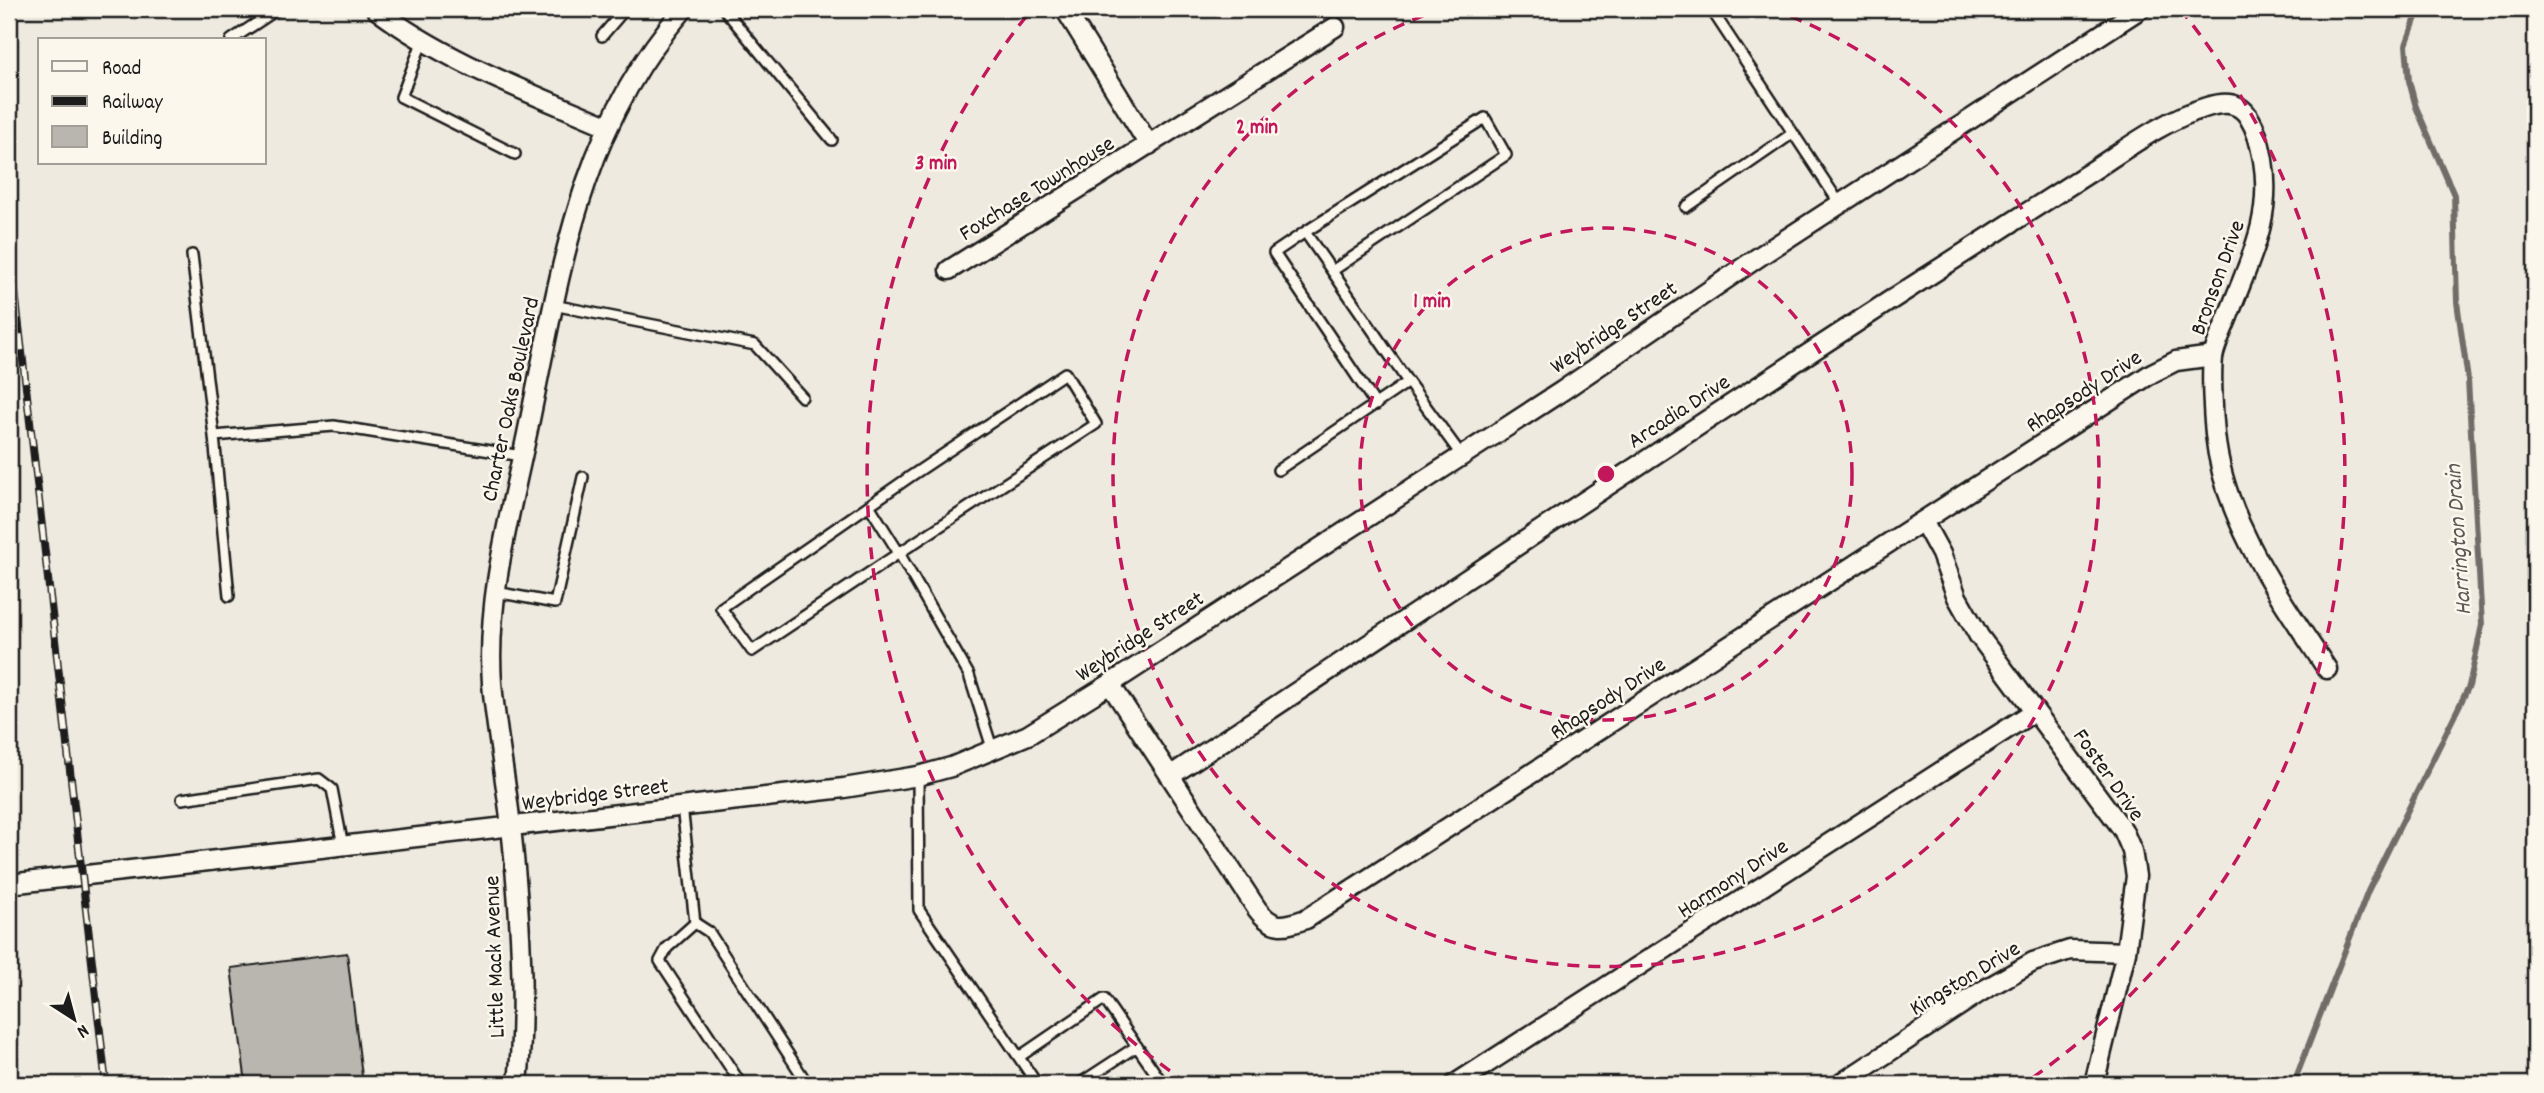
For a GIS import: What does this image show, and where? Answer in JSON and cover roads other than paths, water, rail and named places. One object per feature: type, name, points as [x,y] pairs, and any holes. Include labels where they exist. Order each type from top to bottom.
[{"type":"street","points":[[376,9],[423,40],[509,84],[607,127]]},
{"type":"street","name":"Charter Oaks Boulevard","points":[[511,828],[492,682],[492,625],[496,592],[553,305],[588,170],[607,127],[654,45],[684,9]]},
{"type":"street","name":"Foxchase Townhouse","points":[[1065,9],[1149,145]]},
{"type":"street","name":"Weybridge Street","points":[[9,884],[844,788],[918,776],[993,751],[1028,735],[1110,684],[1462,456],[1840,204],[2140,9]]},
{"type":"street","name":"Foxchase Townhouse","points":[[949,270],[1335,27]]},
{"type":"street","name":"Bronson Drive","points":[[2184,116],[2206,107],[2234,104],[2244,109],[2260,141],[2267,183],[2266,212],[2213,356],[2214,431],[2227,491],[2245,534],[2271,583],[2327,670]]},
{"type":"street","name":"Arcadia Drive","points":[[1170,776],[1820,346],[2115,156],[2184,116]]},
{"type":"street","name":"Rhapsody Drive","points":[[1110,684],[1257,909],[1270,923],[1288,926],[1306,919],[1924,523],[2152,373],[2176,361],[2213,356]]},
{"type":"street","name":"Foster Drive","points":[[1924,523],[1941,554],[1957,597],[1979,636],[2123,830],[2132,851],[2136,876],[2126,952],[2094,1084]]},
{"type":"street","name":"Harmony Drive","points":[[1455,1084],[2035,711]]},
{"type":"street","name":"Little Mack Avenue","points":[[511,828],[521,967],[522,1048],[518,1084]]},
{"type":"street","name":"Kingston Drive","points":[[1840,1084],[1982,991],[2033,962],[2070,950],[2126,952]]},
{"type":"lane","points":[[235,38],[278,9]]},
{"type":"lane","points":[[603,36],[625,9]]},
{"type":"lane","points":[[724,9],[832,140]]},
{"type":"lane","points":[[1711,9],[1840,204]]},
{"type":"lane","points":[[423,40],[401,97],[515,154]]},
{"type":"lane","points":[[1332,271],[1506,155],[1485,118],[1274,253],[1376,405]]},
{"type":"lane","points":[[1686,207],[1793,134]]},
{"type":"lane","points":[[1305,232],[1462,456]]},
{"type":"lane","points":[[192,255],[214,436],[229,596]]},
{"type":"lane","points":[[553,305],[755,345],[802,397]]},
{"type":"lane","points":[[1065,373],[1096,424],[899,553],[752,651],[721,608],[1065,373]]},
{"type":"lane","points":[[1278,470],[1408,382]]},
{"type":"lane","points":[[214,436],[334,426],[522,456]]},
{"type":"lane","points":[[496,592],[555,603],[583,477]]},
{"type":"lane","points":[[869,505],[969,674],[993,751]]},
{"type":"lane","points":[[918,776],[919,910],[1037,1084]]},
{"type":"lane","points":[[182,799],[319,779],[332,789],[343,846]]},
{"type":"lane","points":[[682,806],[695,923],[709,933],[805,1080],[799,1084]]},
{"type":"lane","points":[[695,923],[667,948],[660,961],[741,1084]]},
{"type":"lane","points":[[1019,1057],[1104,999],[1163,1084]]},
{"type":"lane","points":[[1079,1084],[1137,1046]]},
{"type":"waterway","name":"Harrington Drain","points":[[2296,1084],[2295,1080],[2368,891],[2469,686],[2482,625],[2468,380],[2457,302],[2454,195],[2416,107],[2409,81],[2406,45],[2419,9]]},
{"type":"railway","points":[[9,239],[106,1084]]}]
